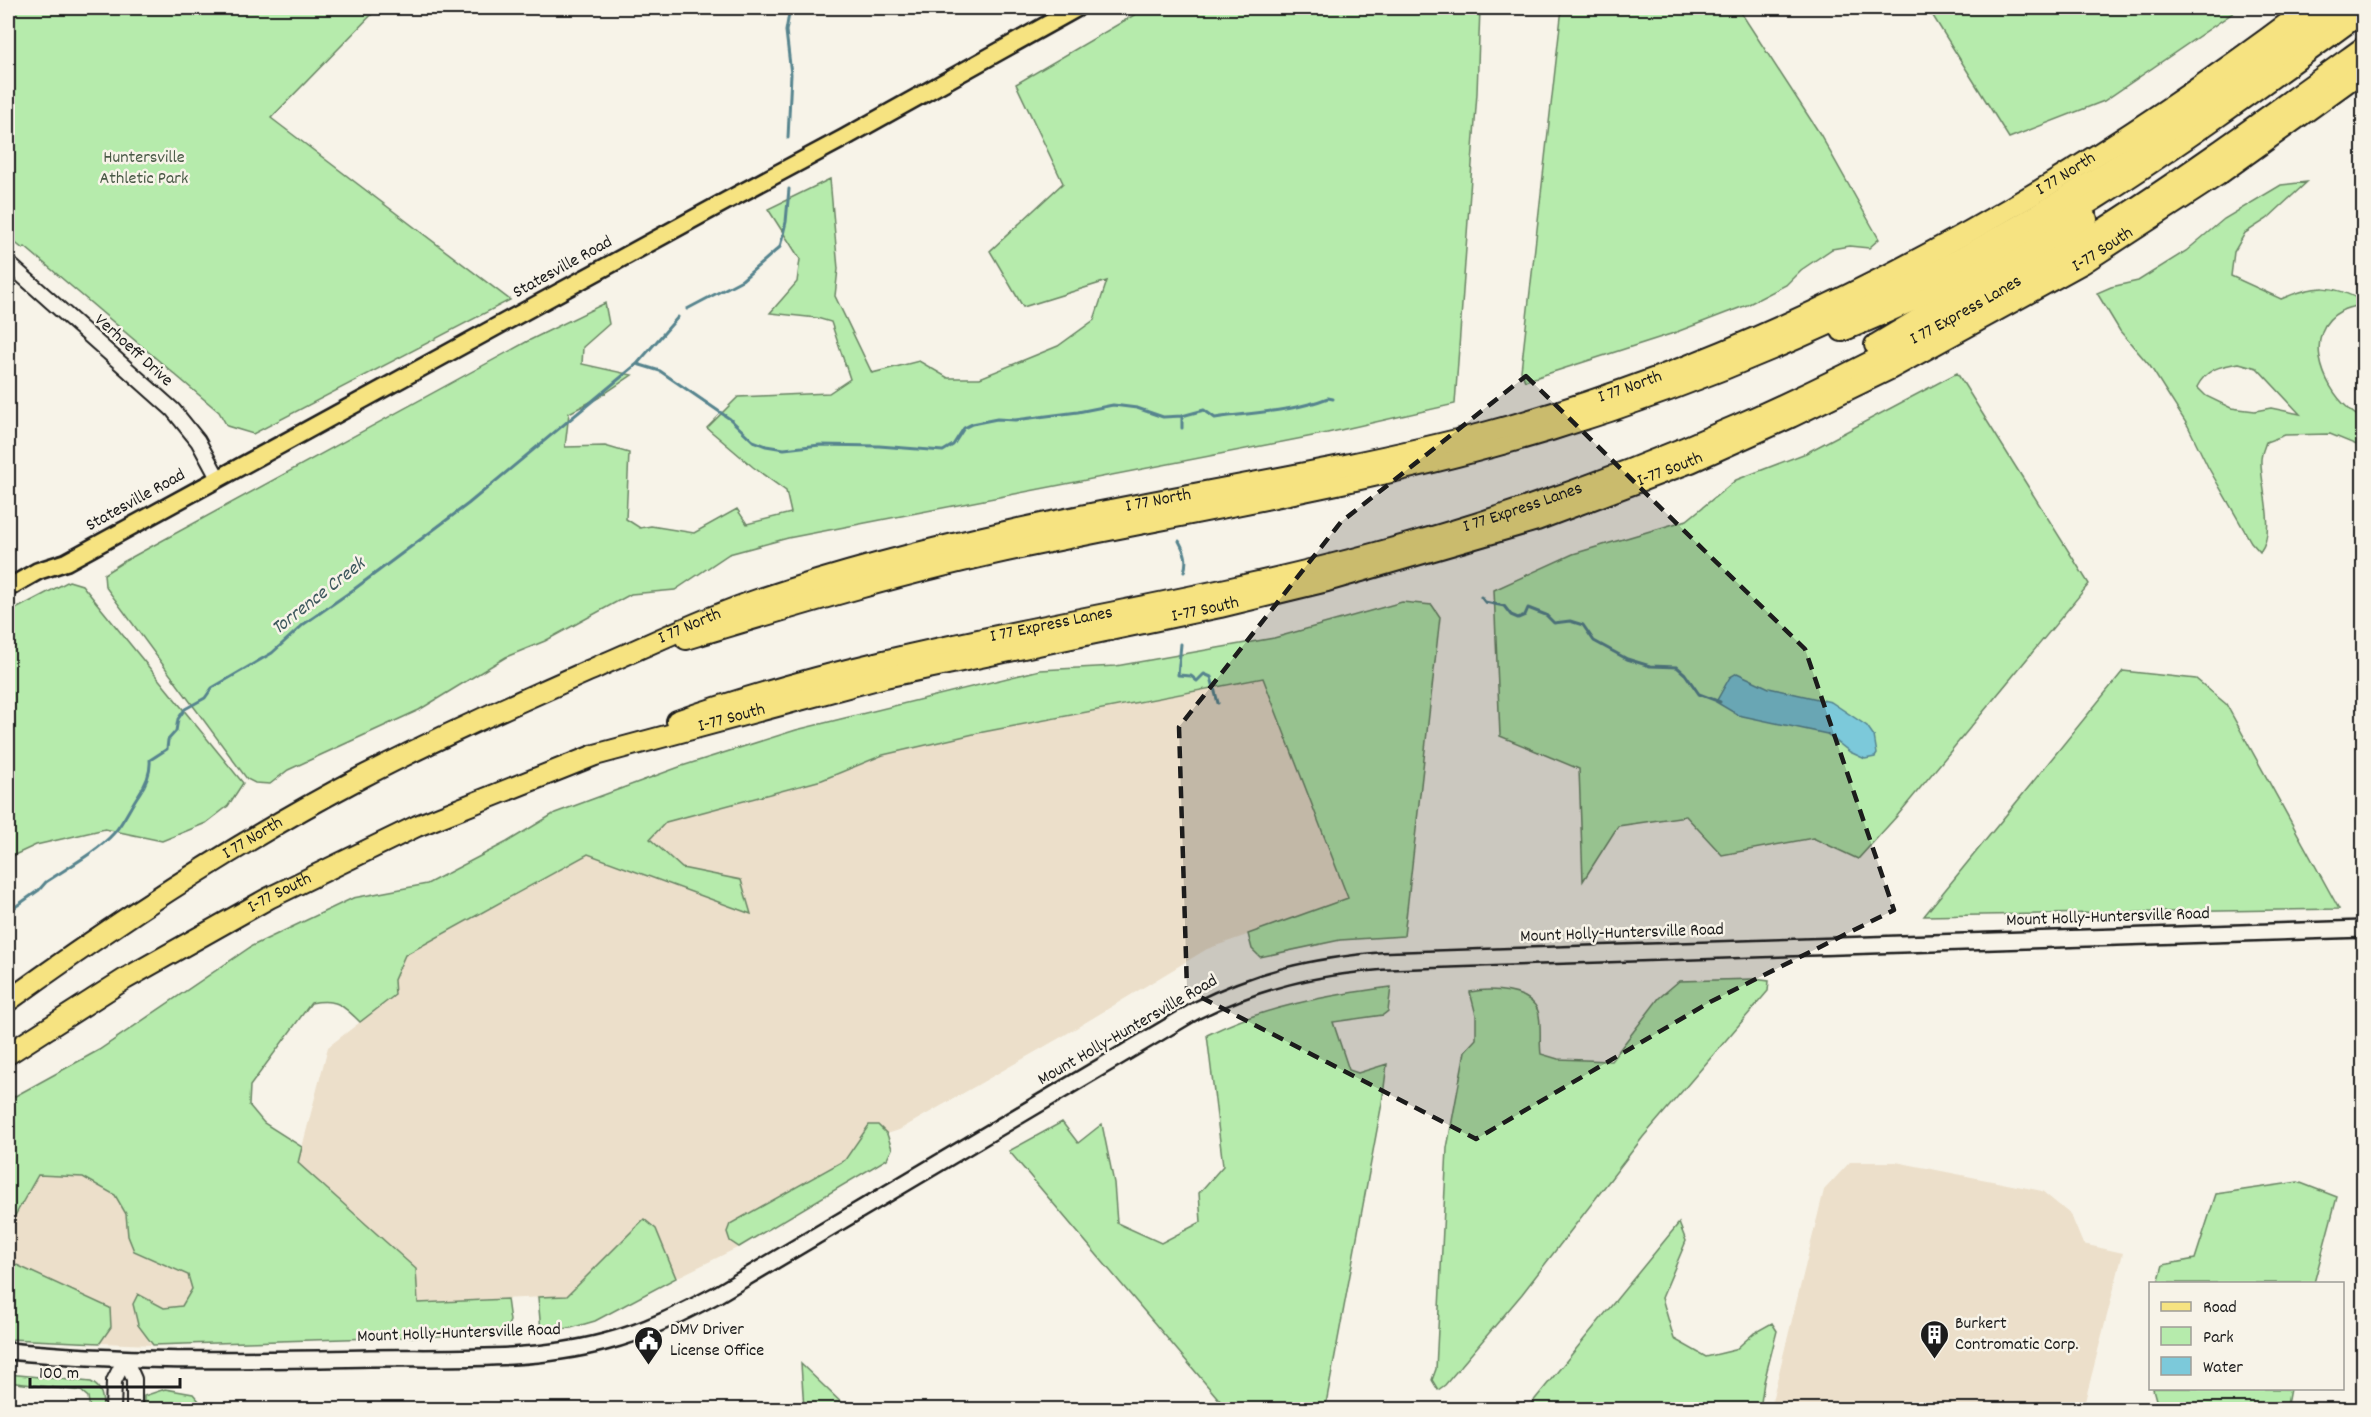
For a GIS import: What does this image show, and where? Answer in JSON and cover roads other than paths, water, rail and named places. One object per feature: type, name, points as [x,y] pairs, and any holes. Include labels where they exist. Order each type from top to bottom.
[{"type":"highway","name":"I 77 North","points":[[8,1001],[168,890],[309,805],[454,730],[712,616],[858,569],[1016,529],[1327,469],[1442,444],[1588,401],[1699,360],[1849,295],[1994,218],[2130,134],[2308,8]]},
{"type":"highway","name":"I 77 Express Lanes","points":[[603,665],[958,562],[1052,541],[1321,488],[1446,459],[1551,430],[1706,376],[1857,311],[2003,234],[2097,178],[2165,133],[2357,23]]},
{"type":"highway","name":"I 77 Express Lanes","points":[[595,755],[722,705],[828,674],[935,649],[1271,579],[1429,539],[1584,487],[1735,426],[1883,355],[2027,276],[2122,218],[2208,160],[2357,23]]},
{"type":"highway","name":"I-77 South","points":[[8,1054],[125,979],[268,898],[427,822],[595,755],[885,677],[1220,607],[1327,581],[1506,530],[1640,482],[1742,440],[1841,394],[1939,344],[2083,264],[2218,175],[2364,70]]},
{"type":"main road","name":"Statesville Road","points":[[8,599],[44,580],[66,562],[862,129],[1077,8]]},
{"type":"main road","name":"Statesville Road","points":[[8,588],[38,571],[66,562]]},
{"type":"main road","name":"Mount Holly-Huntersville Road","points":[[8,1351],[193,1361],[492,1356],[564,1350],[627,1335],[671,1318],[718,1294],[1197,1010],[1264,981],[1319,968],[1382,961],[2364,929]]},
{"type":"street","name":"Verhoeff Drive","points":[[8,263],[172,410],[198,441],[218,478]]},
{"type":"street","points":[[113,1410],[114,1380],[125,1359]]},
{"type":"street","points":[[125,1359],[134,1379],[134,1410]]},
{"type":"water","points":[[1737,673],[1769,688],[1831,702],[1867,726],[1874,736],[1877,754],[1875,757],[1865,759],[1850,752],[1827,734],[1738,715],[1716,702],[1730,677]]},
{"type":"waterway","points":[[782,8],[784,10],[789,8]]},
{"type":"waterway","name":"Torrence Creek","points":[[788,138],[791,74],[786,31],[790,8]]},
{"type":"waterway","name":"Torrence Creek","points":[[687,309],[742,280],[780,247],[786,222],[789,189]]},
{"type":"waterway","name":"Torrence Creek","points":[[8,912],[39,890],[46,882],[91,853],[114,833],[146,782],[150,760],[167,749],[168,740],[176,731],[178,719],[185,709],[205,698],[212,688],[272,653],[304,624],[468,504],[637,364],[678,317]]},
{"type":"waterway","points":[[637,364],[660,371],[730,419],[753,441],[784,449],[820,445],[879,446],[943,451],[953,445],[964,428],[997,419],[1015,420],[1113,405],[1137,408],[1163,417],[1182,416],[1204,410],[1215,418],[1286,409],[1328,398],[1333,399]]},
{"type":"waterway","points":[[1182,416],[1182,428]]},
{"type":"waterway","points":[[1179,541],[1185,556],[1184,572]]},
{"type":"waterway","points":[[1481,597],[1485,602],[1504,606],[1511,615],[1518,618],[1525,615],[1528,608],[1546,615],[1554,623],[1570,621],[1583,625],[1594,641],[1627,659],[1650,666],[1677,667],[1699,694],[1720,702]]},
{"type":"waterway","points":[[1181,644],[1178,675],[1191,676],[1197,681],[1204,674],[1211,677],[1218,703]]},
{"type":"place","name":"Burkert Contromatic Corp.","points":[[1934,1360]]},
{"type":"place","name":"DMV Driver License Office","points":[[649,1366]]},
{"type":"park label","name":"Huntersville Athletic Park","points":[[144,168]]}]
